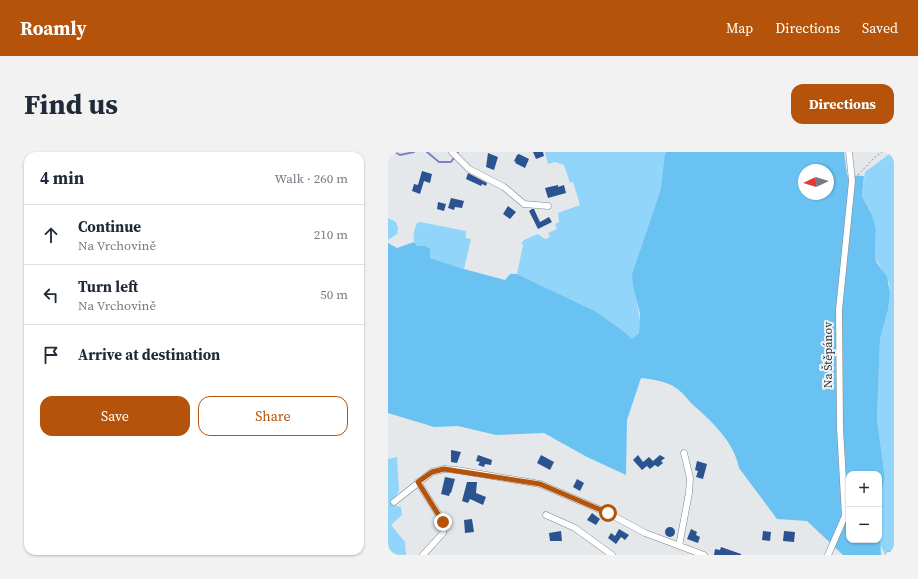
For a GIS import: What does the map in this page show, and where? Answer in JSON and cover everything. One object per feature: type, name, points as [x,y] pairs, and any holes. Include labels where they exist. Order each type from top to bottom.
[{"type":"street","points":[[452,152],[469,169],[504,187],[524,204],[548,206]]},
{"type":"street","name":"Na Štěpánov","points":[[828,555],[845,516],[840,428],[839,310],[852,181],[849,152]]},
{"type":"street","points":[[679,546],[690,493],[690,478],[684,453]]},
{"type":"street","points":[[394,502],[432,472],[444,469],[540,484],[608,513],[645,533],[704,555]]},
{"type":"street","points":[[418,482],[445,527],[443,533],[423,555]]},
{"type":"street","points":[[546,515],[575,528],[612,555]]},
{"type":"street","points":[[888,555],[894,554]]},
{"type":"path","points":[[852,181],[874,158],[882,152]]},
{"type":"shaded area","points":[[545,152],[667,152],[661,188],[632,274],[640,321],[639,333],[633,339],[630,339],[595,311],[517,274],[523,245],[521,244],[524,240],[538,234],[545,239],[550,237],[548,233],[557,229],[555,224],[559,222],[558,213],[580,205],[573,182],[570,183],[564,165],[555,162],[548,164]]},
{"type":"shaded area","points":[[667,152],[844,152],[847,175],[864,176],[862,196],[872,215],[876,229],[875,257],[877,263],[887,277],[890,293],[888,310],[880,339],[877,419],[885,478],[882,490],[882,471],[846,471],[846,543],[880,543],[881,555],[843,555],[807,521],[777,519],[739,468],[732,449],[721,432],[678,390],[673,386],[661,382],[641,378],[627,420],[626,475],[587,457],[544,433],[496,435],[458,426],[434,427],[388,413],[388,243],[397,248],[414,242],[417,246],[425,246],[430,249],[430,258],[505,280],[510,274],[517,274],[595,311],[632,339],[639,333],[640,314],[633,286],[632,274],[661,188],[665,154]]},
{"type":"shaded area","points":[[894,152],[894,550],[884,552],[880,543],[882,543],[882,490],[885,478],[877,419],[880,339],[888,310],[890,293],[889,283],[875,257],[876,229],[872,215],[862,196],[865,172]]},
{"type":"shaded area","points":[[388,218],[396,222],[398,228],[397,234],[388,240]]},
{"type":"shaded area","points":[[420,222],[466,231],[466,238],[471,239],[464,269],[430,258],[430,249],[417,246],[415,244],[415,229],[417,223]]},
{"type":"shaded area","points":[[397,457],[399,490],[392,505],[401,507],[402,515],[391,525],[405,542],[406,555],[388,555],[388,459]]},
{"type":"building","points":[[533,152],[543,152],[544,156],[536,159]]},
{"type":"building","points":[[488,153],[498,157],[494,170],[486,167]]},
{"type":"building","points":[[519,154],[529,159],[525,168],[514,161]]},
{"type":"building","points":[[422,171],[432,174],[430,183],[424,181],[420,194],[412,191],[414,184],[418,185]]},
{"type":"building","points":[[468,173],[487,183],[486,186],[482,184],[481,186],[466,179]]},
{"type":"building","points":[[558,185],[558,187],[564,185],[566,193],[548,198],[545,188]]},
{"type":"building","points":[[451,198],[464,201],[462,208],[455,207],[454,210],[448,208]]},
{"type":"building","points":[[438,202],[446,204],[444,211],[437,209]]},
{"type":"building","points":[[508,206],[516,212],[510,219],[503,214]]},
{"type":"building","points":[[534,209],[540,222],[549,217],[552,222],[538,229],[529,211]]},
{"type":"building","points":[[451,450],[461,452],[457,463],[451,462]]},
{"type":"building","points":[[478,455],[492,460],[491,465],[485,464],[484,467],[478,465],[480,462],[476,461]]},
{"type":"building","points":[[541,455],[554,462],[550,470],[537,463]]},
{"type":"building","points":[[638,455],[643,462],[649,457],[653,461],[660,455],[665,458],[661,461],[663,463],[658,467],[655,465],[650,469],[647,466],[642,470],[633,460]]},
{"type":"building","points":[[697,461],[707,464],[703,479],[696,477],[698,471],[695,470]]},
{"type":"building","points":[[445,477],[455,479],[449,496],[441,494]]},
{"type":"building","points":[[577,479],[584,483],[580,491],[573,487]]},
{"type":"building","points":[[467,482],[477,482],[476,493],[486,497],[483,505],[470,499],[468,503],[462,501]]},
{"type":"building","points":[[592,513],[600,519],[596,525],[587,520]]},
{"type":"building","points":[[472,519],[474,532],[465,533],[464,520]]},
{"type":"building","points":[[670,527],[675,532],[670,537],[665,532]]},
{"type":"building","points":[[619,529],[629,535],[625,540],[621,537],[616,544],[608,538],[611,533],[615,536]]},
{"type":"building","points":[[691,529],[697,532],[696,535],[700,537],[698,543],[687,539]]},
{"type":"building","points":[[561,531],[562,541],[550,541],[549,533]]},
{"type":"building","points":[[763,531],[771,532],[770,541],[762,540]]},
{"type":"building","points":[[784,531],[795,532],[794,542],[783,541]]},
{"type":"building","points":[[721,547],[741,555],[714,555],[715,549],[720,550]]},
{"type":"waterway","points":[[395,152],[400,155],[414,152]]},
{"type":"waterway","points":[[427,152],[439,162],[451,162],[458,152]]},
{"type":"route","points":[[443,522],[418,482],[432,472],[444,469],[540,484],[608,513]]}]
